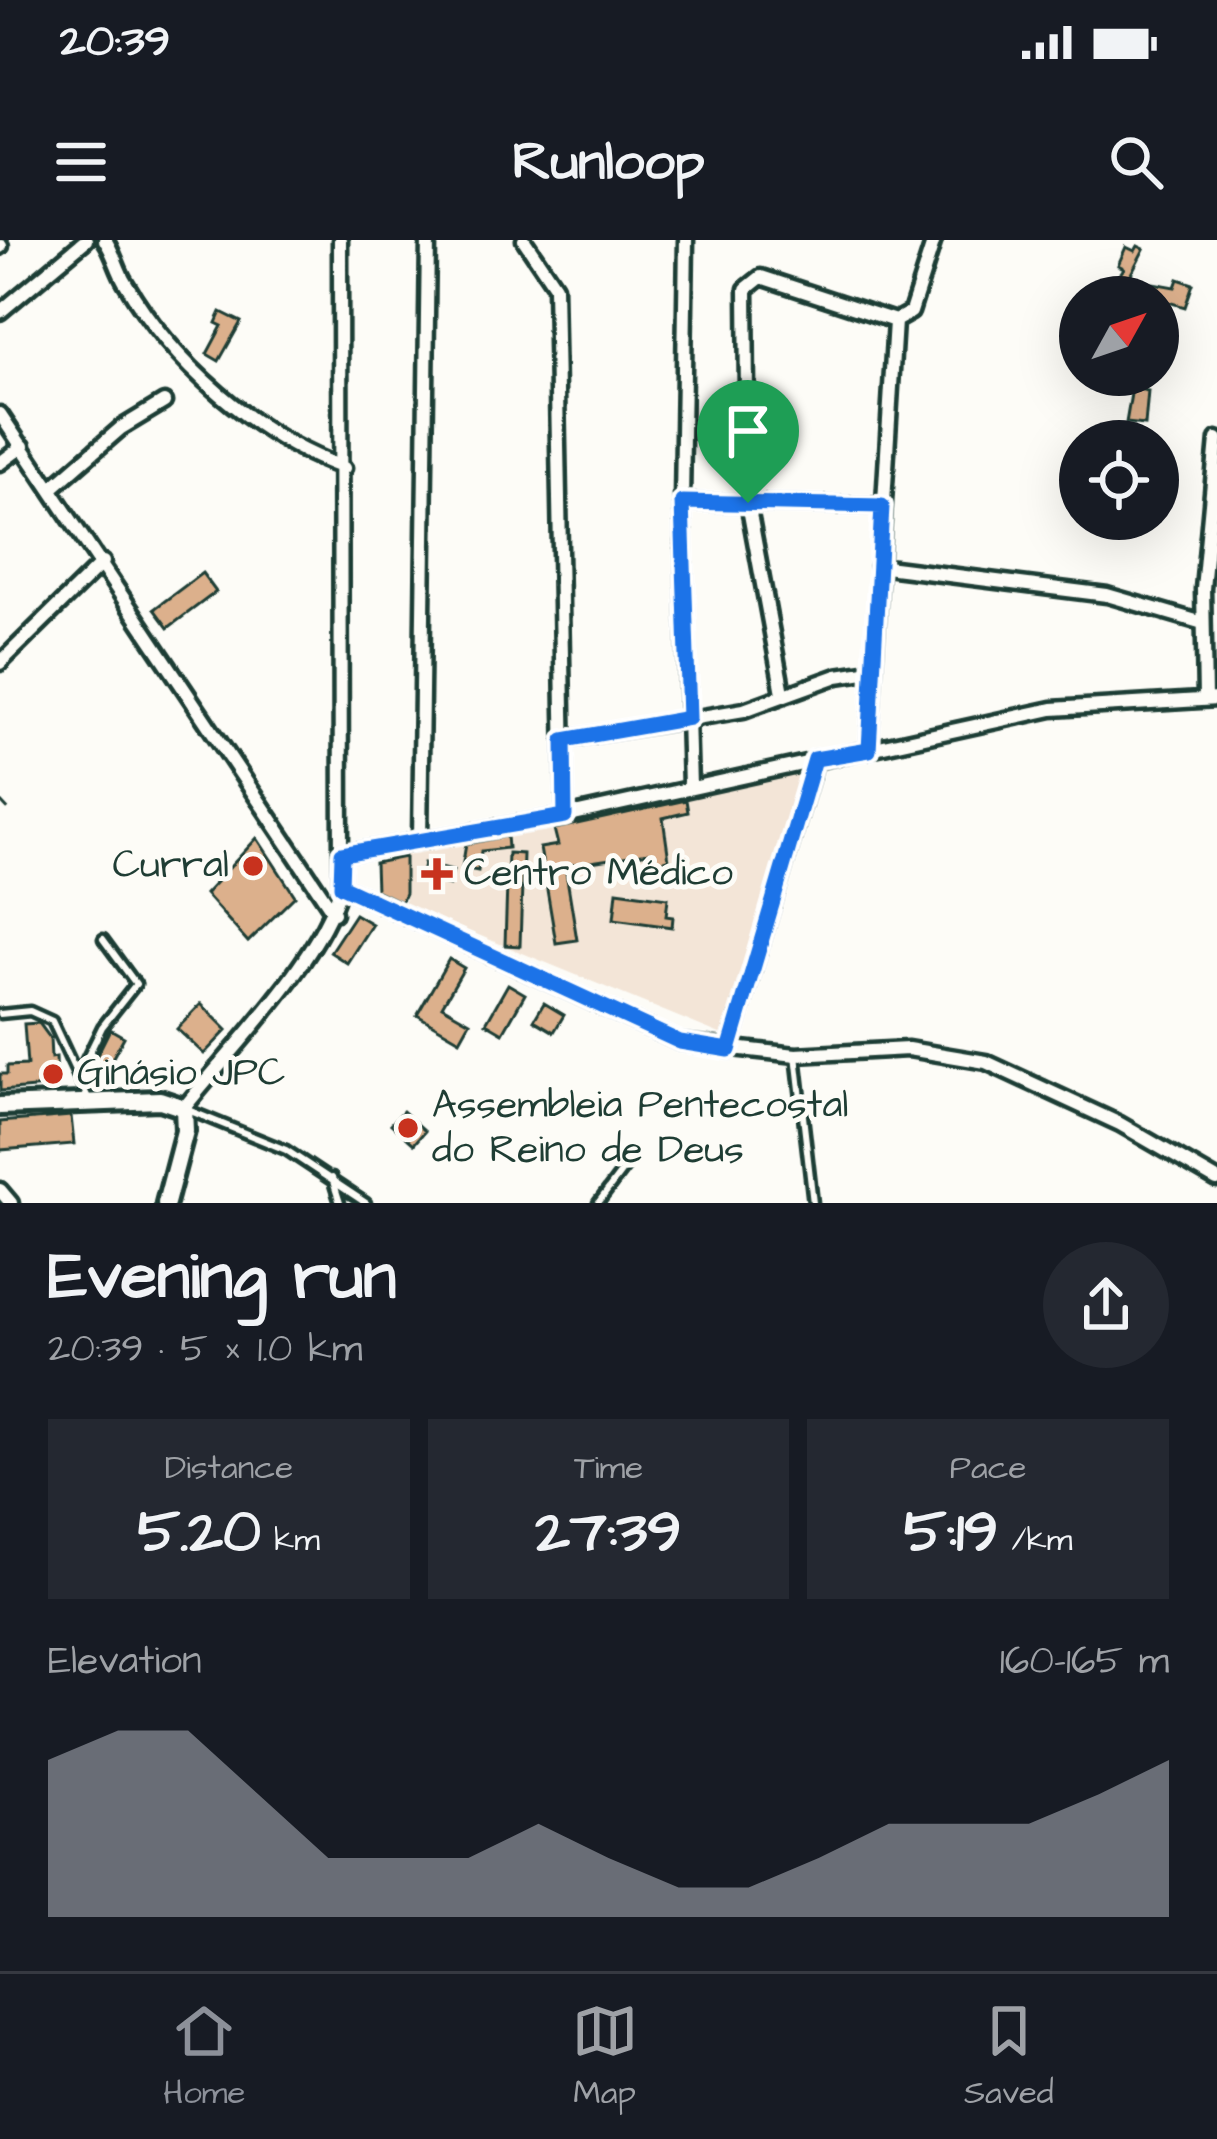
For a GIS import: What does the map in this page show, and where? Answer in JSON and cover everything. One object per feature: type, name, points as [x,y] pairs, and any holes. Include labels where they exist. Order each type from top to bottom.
[{"type":"main road","points":[[0,1106],[160,1100],[184,1108],[185,1131],[166,1203]]},
{"type":"street","points":[[0,312],[86,240]]},
{"type":"street","points":[[105,240],[124,281],[183,359],[233,406],[319,460],[344,468]]},
{"type":"street","points":[[184,1108],[334,913],[341,886],[344,468],[340,240]]},
{"type":"street","points":[[420,841],[428,240]]},
{"type":"street","points":[[524,240],[555,286],[565,816]]},
{"type":"street","points":[[686,240],[682,502],[689,787]]},
{"type":"street","points":[[784,694],[748,503],[745,325],[752,279],[780,282],[895,321],[911,312],[934,240]]},
{"type":"street","points":[[869,750],[895,321]]},
{"type":"street","points":[[52,488],[121,428],[164,402]]},
{"type":"street","points":[[0,414],[334,913]]},
{"type":"street","points":[[342,854],[565,816],[1052,710],[1211,699],[1203,623],[1217,440]]},
{"type":"street","points":[[0,463],[23,446]]},
{"type":"street","points":[[682,502],[882,506]]},
{"type":"street","points":[[0,664],[103,562]]},
{"type":"street","points":[[878,566],[1107,595],[1203,623]]},
{"type":"street","points":[[564,740],[744,710],[784,694],[872,671]]},
{"type":"street","points":[[729,1050],[815,759]]},
{"type":"street","points":[[341,886],[680,1042],[796,1055],[908,1049],[986,1062],[1120,1124],[1217,1180]]},
{"type":"street","points":[[0,1190],[11,1203]]},
{"type":"lane","points":[[79,1076],[102,1027],[136,987],[103,939]]},
{"type":"lane","points":[[0,1014],[30,1011],[52,1021],[89,1102]]},
{"type":"lane","points":[[796,1055],[813,1203]]},
{"type":"lane","points":[[184,1108],[286,1150],[365,1203]]},
{"type":"lane","points":[[598,1203],[632,1158]]},
{"type":"lane","points":[[331,1176],[340,1203]]},
{"type":"path","points":[[0,801],[14,816]]},
{"type":"shaded area","points":[[807,769],[725,1036],[405,905],[406,849]]},
{"type":"building","points":[[1138,246],[1144,249],[1130,276],[1119,276],[1126,247],[1135,251]]},
{"type":"building","points":[[1179,279],[1193,284],[1185,307],[1179,305]]},
{"type":"building","points":[[221,312],[241,322],[219,361],[207,354],[222,326],[216,323]]},
{"type":"building","points":[[1131,396],[1148,396],[1145,420],[1127,420]]},
{"type":"building","points":[[202,573],[216,592],[168,628],[154,609]]},
{"type":"building","points":[[686,800],[688,812],[663,818],[669,860],[651,863],[649,853],[565,866],[577,940],[556,943],[540,848],[558,845],[554,829]]},
{"type":"building","points":[[507,836],[508,848],[481,851],[478,871],[462,868],[466,844]]},
{"type":"building","name":"Curral","points":[[257,838],[295,896],[248,942],[205,894]]},
{"type":"building","points":[[508,853],[523,854],[520,946],[505,945]]},
{"type":"building","points":[[405,857],[401,902],[376,890],[375,863]]},
{"type":"building","name":"Centro Médico","points":[[424,863],[453,870],[449,885],[421,878]]},
{"type":"building","points":[[617,891],[668,898],[666,916],[673,917],[672,927],[614,919]]},
{"type":"building","points":[[355,914],[372,924],[347,963],[330,952]]},
{"type":"building","points":[[449,959],[464,968],[442,1006],[470,1022],[460,1040],[417,1015]]},
{"type":"building","points":[[508,984],[525,994],[503,1033],[486,1023]]},
{"type":"building","points":[[544,1003],[564,1015],[554,1032],[534,1020]]},
{"type":"building","points":[[201,1004],[227,1030],[204,1054],[177,1029]]},
{"type":"building","points":[[39,1023],[50,1038],[51,1058],[56,1057],[57,1086],[0,1091],[0,1074],[7,1074],[7,1066],[27,1065],[24,1024]]},
{"type":"building","points":[[110,1029],[124,1037],[103,1075],[91,1067]]},
{"type":"building","name":"Assembleia Pentecostal do Reino de Deus","points":[[403,1111],[425,1131],[414,1144],[391,1124]]},
{"type":"building","points":[[71,1116],[74,1144],[0,1150],[0,1122]]},
{"type":"place","name":"Curral","points":[[253,866]]},
{"type":"place","name":"Centro Médico","points":[[437,874]]},
{"type":"place","name":"Ginásio JPC","points":[[53,1074]]},
{"type":"place","name":"Assembleia Pentecostal do Reino de Deus","points":[[408,1128]]},
{"type":"route","points":[[682,502],[748,503],[882,506],[869,750],[815,759],[729,1050],[680,1042],[341,886],[342,854],[565,816],[564,740],[689,718],[682,502]]}]
